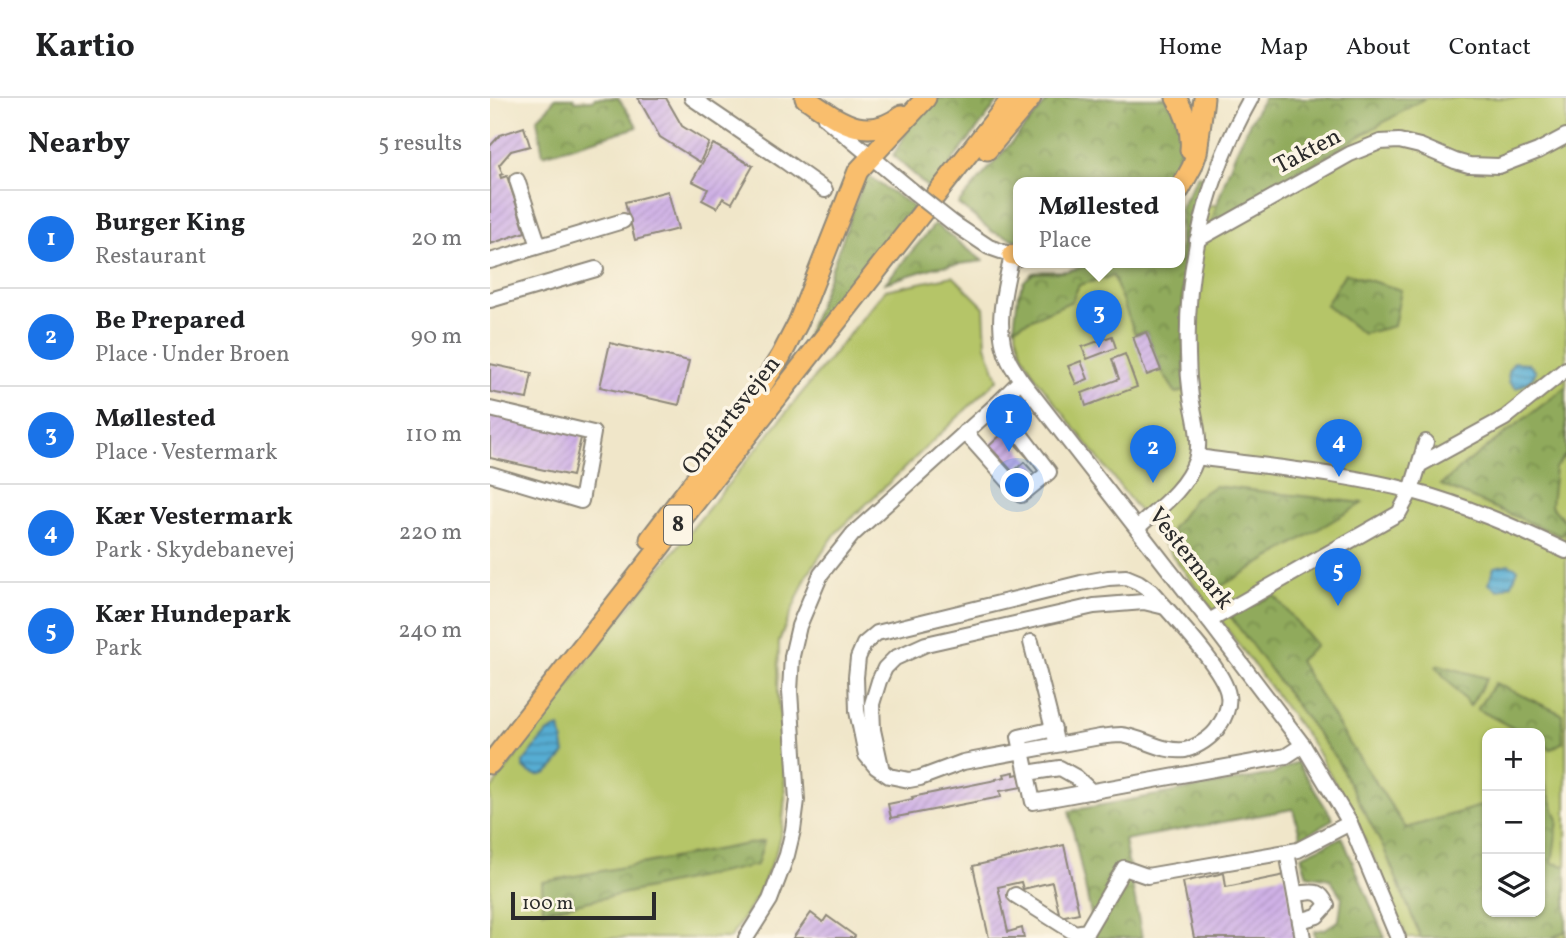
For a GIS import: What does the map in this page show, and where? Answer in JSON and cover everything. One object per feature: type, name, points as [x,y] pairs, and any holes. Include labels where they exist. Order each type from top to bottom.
[{"type":"highway","points":[[805,98],[848,125],[869,129],[898,118],[924,98]]},
{"type":"highway","points":[[490,762],[533,695],[734,429],[762,387],[798,323],[858,171],[924,98]]},
{"type":"highway","name":"Omfartsvejen","points":[[490,762],[1012,98]]},
{"type":"highway","points":[[865,286],[923,227],[1031,98]]},
{"type":"highway","points":[[1177,98],[1189,126],[1191,145],[1184,177]]},
{"type":"highway","points":[[1185,179],[1197,153],[1204,98]]},
{"type":"street","points":[[692,98],[825,190]]},
{"type":"street","name":"Vestermark","points":[[805,98],[870,157],[953,223],[989,247],[1013,255]]},
{"type":"street","points":[[1138,528],[1189,478],[1197,457],[1188,353],[1189,298],[1197,240],[1221,160],[1251,98]]},
{"type":"street","name":"Takten","points":[[1197,240],[1350,154],[1380,142],[1399,141],[1420,146],[1455,162],[1499,166],[1538,151],[1566,136]]},
{"type":"street","points":[[517,180],[539,247]]},
{"type":"street","points":[[490,261],[623,221]]},
{"type":"street","name":"Vestermark","points":[[1013,265],[1002,316],[1003,342],[1009,360],[1021,380],[1138,528],[1303,745],[1350,823],[1398,938]]},
{"type":"street","points":[[490,300],[596,269]]},
{"type":"street","points":[[1419,465],[1505,418],[1566,369]]},
{"type":"street","points":[[746,938],[770,900],[787,855],[793,830],[797,800],[790,691],[792,656],[799,626],[821,574],[853,534],[1021,380]]},
{"type":"street","points":[[965,432],[1021,495],[1049,472],[997,404]]},
{"type":"street","points":[[490,409],[593,433],[581,501],[490,474]]},
{"type":"street","points":[[1209,621],[1399,513],[1411,491],[1426,442]]},
{"type":"street","points":[[1197,457],[1320,473],[1411,491],[1463,507],[1565,549]]},
{"type":"street","points":[[1126,577],[1138,582],[1151,591],[1165,607],[1217,670],[1226,687],[1228,705],[1225,717],[1209,739],[1184,750],[1165,748],[1122,735],[1100,737],[963,762],[909,780],[889,776],[866,755],[857,711],[856,677],[858,658],[864,644],[877,634],[1108,578],[1126,577]]},
{"type":"street","points":[[882,771],[873,730],[872,704],[885,668],[895,658],[926,644],[1094,606],[1144,602],[1165,607]]},
{"type":"street","points":[[1031,642],[1057,745]]},
{"type":"street","points":[[1054,729],[1019,737],[1033,802],[1286,756],[1303,745]]},
{"type":"street","points":[[1027,773],[1060,768],[1076,777],[1092,792]]},
{"type":"street","points":[[1015,895],[1075,933],[1087,932],[1124,868],[1147,876],[1298,850],[1350,823]]},
{"type":"street","points":[[1287,852],[1303,938]]},
{"type":"street","points":[[1295,894],[1317,892],[1323,895],[1327,905],[1317,916],[1300,921]]},
{"type":"green space","points":[[555,98],[574,98],[575,101],[618,98],[638,127],[543,155],[537,119]]},
{"type":"green space","points":[[938,98],[1001,98],[930,190],[893,155],[911,125]]},
{"type":"green space","points":[[1050,98],[1169,98],[1182,128],[1180,163],[1174,177],[1013,177],[1013,239],[993,232],[958,204]]},
{"type":"green space","points":[[1264,98],[1425,98],[1211,224],[1233,159]]},
{"type":"green space","points":[[1415,98],[1566,98],[1566,938],[1407,938],[1376,863],[1314,746],[1146,520],[1036,378],[1023,355],[1016,333],[1021,287],[1032,273],[1115,268],[1185,268],[1185,208],[1234,203]]},
{"type":"green space","points":[[866,175],[914,207],[804,344]]},
{"type":"green space","points":[[1198,175],[1205,177],[1188,247],[1183,296],[1185,391],[1176,393],[1161,370],[1146,332],[1135,334],[1113,276],[1079,285],[1072,301],[1014,327],[1018,295],[1024,281],[1034,273],[1062,272],[1078,268],[1185,268],[1185,199]]},
{"type":"green space","points":[[935,224],[983,261],[935,267],[885,283]]},
{"type":"green space","points":[[1345,273],[1401,290],[1394,326],[1363,334],[1326,305]]},
{"type":"green space","points":[[953,276],[984,307],[986,345],[998,379],[836,533],[807,575],[779,641],[778,693],[785,797],[782,828],[776,852],[759,894],[730,938],[490,938],[490,791],[616,623],[885,290]]},
{"type":"green space","points":[[1566,387],[1566,454],[1555,468],[1551,506],[1566,522],[1566,529],[1561,536],[1441,485],[1465,464]]},
{"type":"green space","points":[[1215,486],[1363,503],[1213,591],[1171,530],[1194,499]]},
{"type":"green space","points":[[1274,595],[1316,645],[1299,661],[1406,828],[1482,805],[1482,917],[1545,917],[1545,785],[1558,820],[1552,863],[1566,866],[1566,931],[1552,938],[1421,938],[1384,849],[1337,760],[1230,616]]},
{"type":"green space","points":[[1439,665],[1487,678],[1470,706],[1436,667]]},
{"type":"green space","points":[[1495,683],[1562,714],[1563,742],[1551,749],[1545,746],[1545,728],[1513,728],[1477,709]]},
{"type":"green space","points":[[1297,762],[1333,819],[1301,839],[1293,809],[1124,840],[1142,938],[1096,938],[1069,811],[1273,774]]},
{"type":"green space","points":[[1342,837],[1385,938],[1315,938],[1314,931],[1325,929],[1339,920],[1342,898],[1330,879],[1307,875],[1301,856]]},
{"type":"green space","points":[[764,841],[757,865],[543,911],[542,882]]},
{"type":"water","points":[[1514,362],[1528,363],[1536,371],[1528,382],[1516,388],[1509,382],[1508,371]]},
{"type":"water","points":[[1509,564],[1518,569],[1512,584],[1498,590],[1489,584],[1494,567]]},
{"type":"water","points":[[560,727],[565,753],[547,773],[530,773],[523,767],[523,762],[548,732]]},
{"type":"building","points":[[638,98],[666,98],[682,126],[709,143],[700,162],[660,137]]},
{"type":"building","points":[[524,127],[530,146],[511,151],[499,165],[503,174],[500,175],[501,178],[507,176],[525,232],[490,244],[490,146],[500,135]]},
{"type":"building","points":[[713,144],[753,166],[732,203],[723,198],[717,208],[702,200],[708,189],[692,181]]},
{"type":"building","points":[[668,191],[678,229],[635,240],[625,202]]},
{"type":"building","points":[[1146,332],[1161,370],[1147,375],[1133,337]]},
{"type":"building","points":[[1112,336],[1116,348],[1087,359],[1082,347]]},
{"type":"building","points":[[610,343],[689,361],[679,405],[600,387]]},
{"type":"building","points":[[1125,354],[1137,387],[1086,406],[1082,393],[1119,379],[1112,359]]},
{"type":"building","points":[[1081,361],[1088,379],[1076,384],[1068,366]]},
{"type":"building","points":[[490,364],[532,373],[527,399],[490,392]]},
{"type":"building","points":[[490,413],[582,434],[572,476],[490,458]]},
{"type":"building","points":[[1004,432],[1040,471],[1036,475],[1024,462],[1013,472],[989,446]]},
{"type":"building","points":[[1014,772],[1014,775],[1019,774],[1022,787],[1000,791],[1001,797],[891,818],[888,804],[996,780],[1005,777],[1004,774]]},
{"type":"building","points":[[1064,845],[1079,913],[1060,917],[1052,882],[1023,889],[1021,882],[998,887],[1008,932],[1022,928],[1024,938],[989,938],[973,866]]},
{"type":"building","points":[[1224,873],[1226,887],[1285,875],[1298,938],[1194,938],[1183,882]]},
{"type":"building","points":[[811,913],[823,922],[827,916],[855,936],[854,938],[793,938]]},
{"type":"place","name":"Møllested","points":[[1099,348]]},
{"type":"place","name":"Burger King","points":[[1009,452]]},
{"type":"place","name":"Kær Vestermark","points":[[1339,477]]},
{"type":"place","name":"Be Prepared","points":[[1153,483]]},
{"type":"place","name":"Kær Hundepark","points":[[1338,606]]}]
